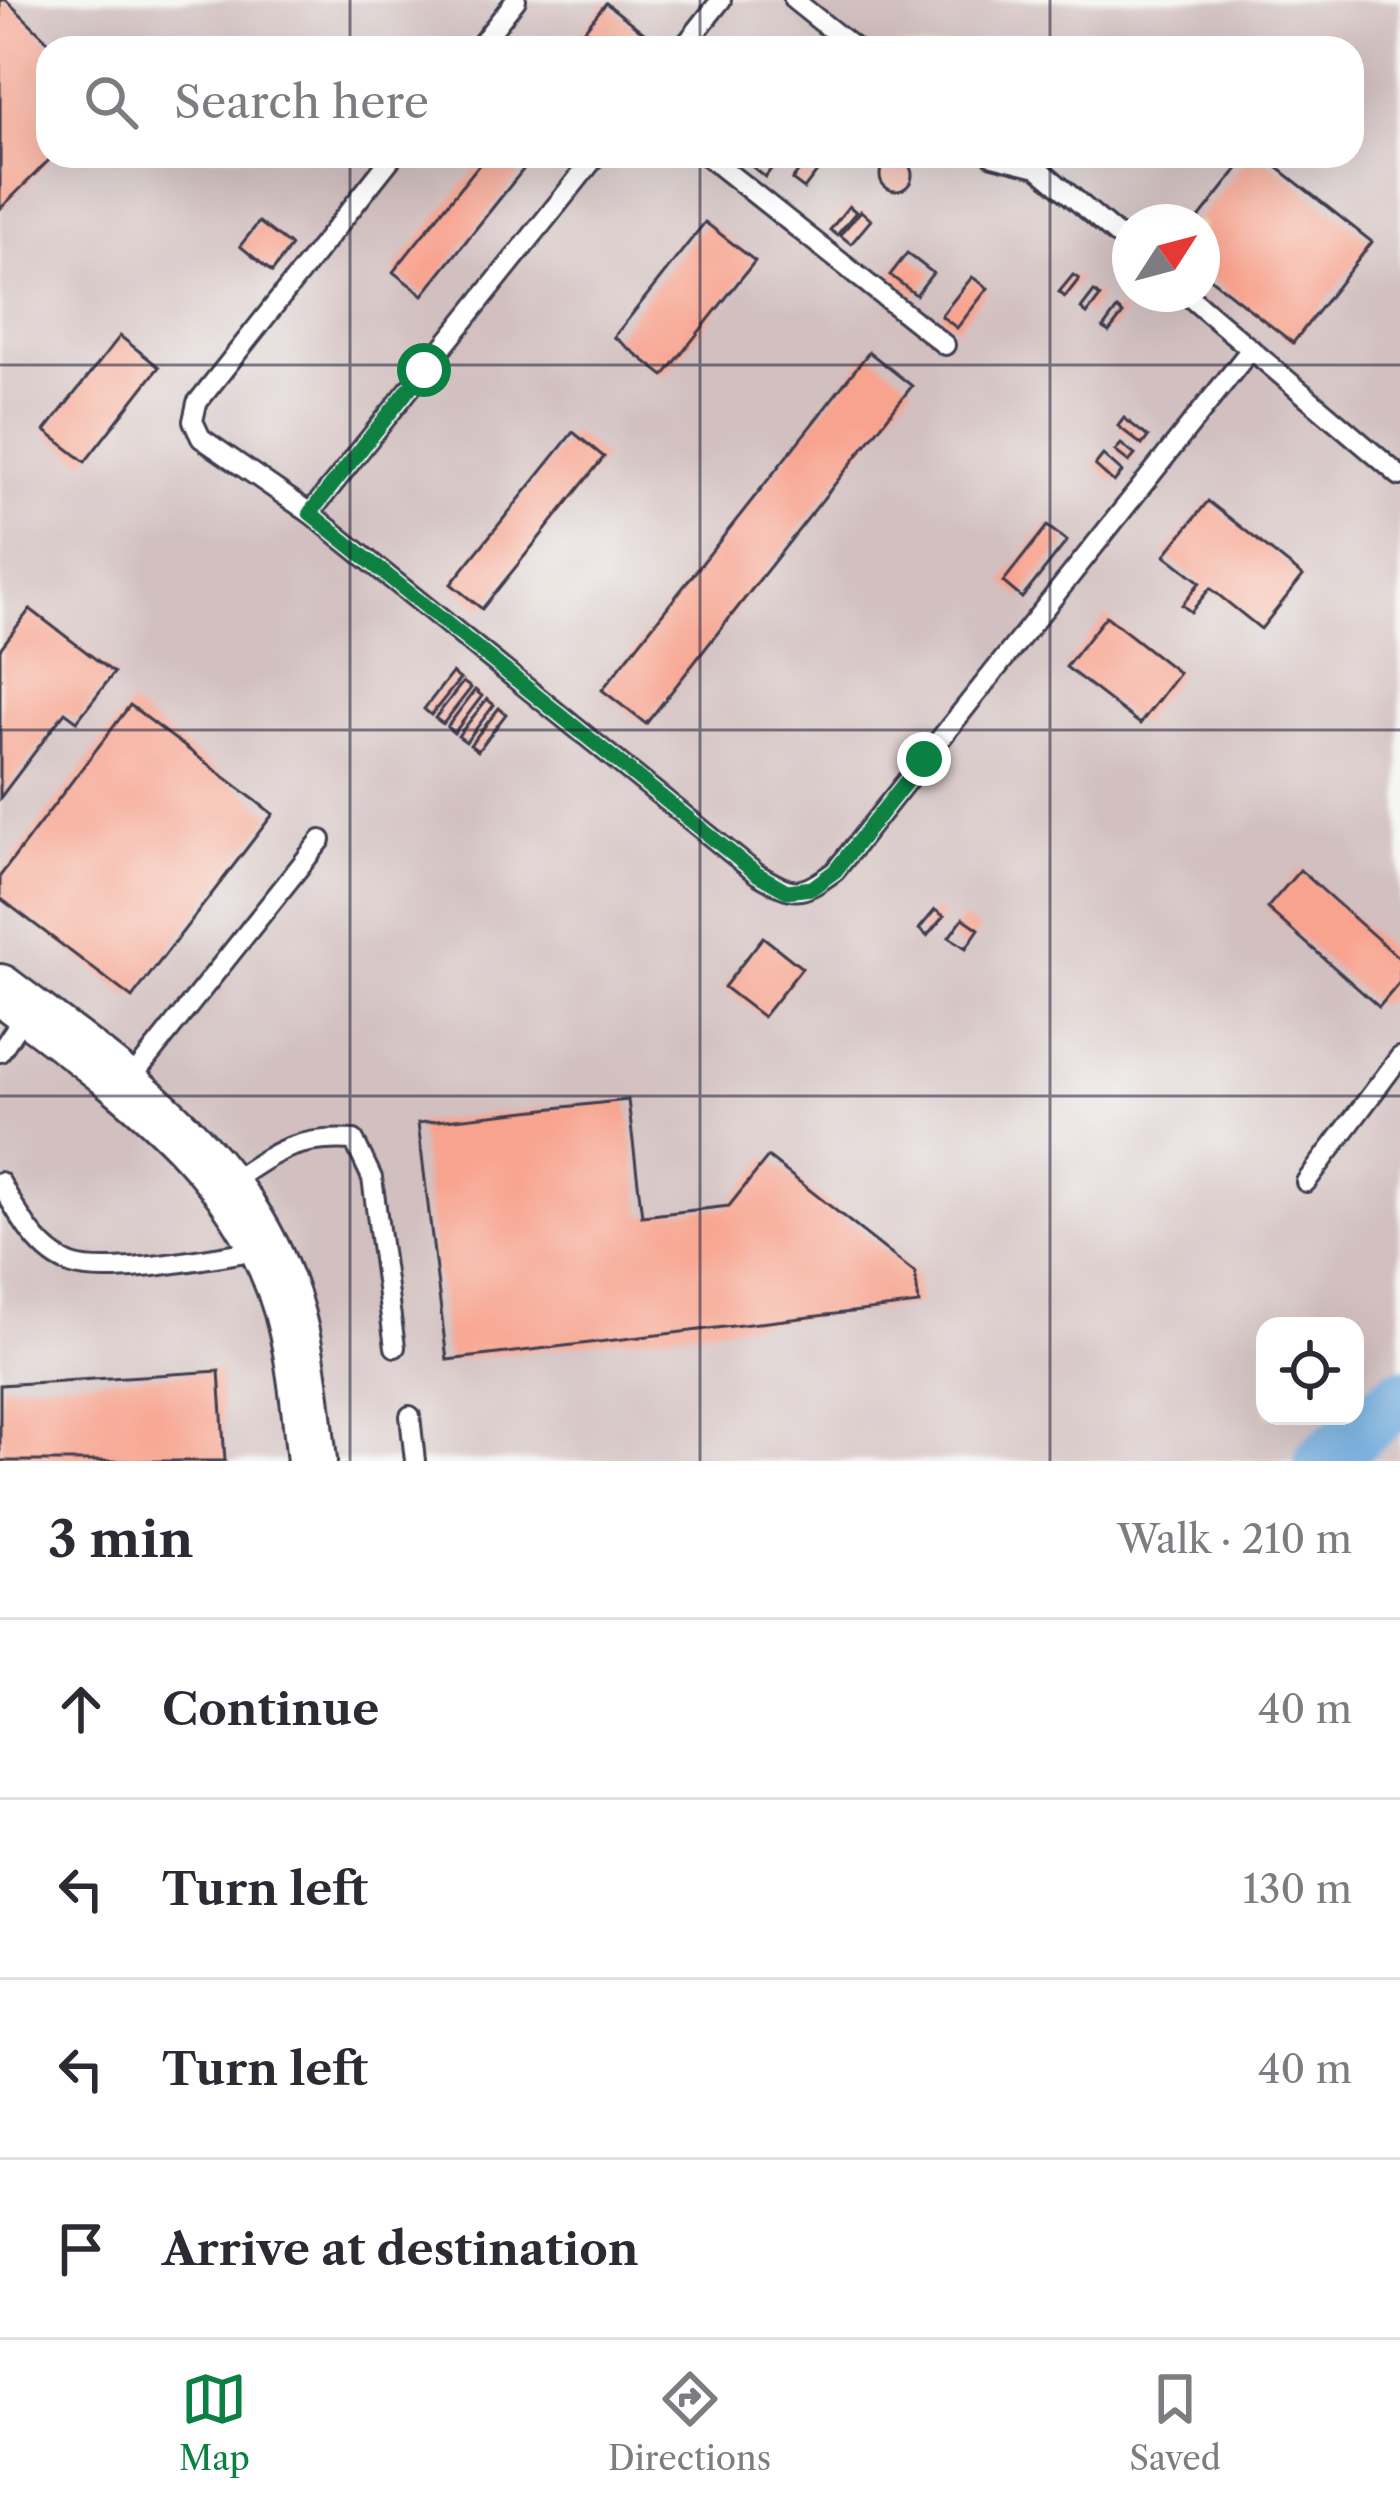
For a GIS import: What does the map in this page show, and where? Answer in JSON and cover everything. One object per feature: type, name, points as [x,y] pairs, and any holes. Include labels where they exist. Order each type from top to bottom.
[{"type":"street","points":[[14,1000],[162,1114],[226,1185],[266,1249],[282,1289],[294,1331],[312,1461]]},
{"type":"lane","points":[[488,36],[516,0]]},
{"type":"lane","points":[[692,36],[721,0]]},
{"type":"lane","points":[[794,0],[839,36]]},
{"type":"lane","points":[[383,168],[197,403],[193,421],[201,438],[310,513],[757,874],[787,891],[812,888],[835,871],[1251,349]]},
{"type":"lane","points":[[310,513],[586,168]]},
{"type":"lane","points":[[722,168],[945,345]]},
{"type":"lane","points":[[1037,168],[1112,231]]},
{"type":"lane","points":[[1207,312],[1400,476]]},
{"type":"lane","points":[[126,1085],[321,839]]},
{"type":"lane","points":[[0,1052],[14,1000]]},
{"type":"lane","points":[[1306,1183],[1400,1057]]},
{"type":"lane","points":[[226,1185],[280,1149],[320,1138],[354,1140],[372,1178],[395,1346]]},
{"type":"lane","points":[[0,1182],[26,1226],[71,1265],[108,1270],[266,1249]]},
{"type":"lane","points":[[410,1416],[416,1461]]},
{"type":"shaded area","points":[[0,0],[1400,0],[1400,1461],[0,1461]]},
{"type":"building","points":[[0,0],[6,0],[43,36],[36,36],[36,168],[41,168],[0,209]]},
{"type":"building","points":[[606,3],[648,36],[580,36]]},
{"type":"building","points":[[476,168],[524,168],[423,295],[393,272]]},
{"type":"building","points":[[801,168],[819,169],[804,189],[792,180]]},
{"type":"building","points":[[882,168],[911,169],[911,181],[902,190],[890,190],[881,181]]},
{"type":"building","points":[[1239,168],[1278,168],[1372,242],[1293,343],[1220,286],[1220,204],[1210,204]]},
{"type":"building","points":[[849,206],[856,212],[837,235],[830,230]]},
{"type":"building","points":[[861,211],[871,220],[851,244],[840,235]]},
{"type":"building","points":[[259,222],[291,246],[272,272],[240,246]]},
{"type":"building","points":[[705,222],[755,261],[664,376],[614,337]]},
{"type":"building","points":[[907,253],[933,273],[916,295],[890,275]]},
{"type":"building","points":[[1073,275],[1079,279],[1065,297],[1059,292]]},
{"type":"building","points":[[972,277],[988,288],[957,328],[941,316]]},
{"type":"building","points":[[1094,292],[1100,297],[1087,314],[1081,309]]},
{"type":"building","points":[[1115,312],[1123,314],[1109,332],[1103,328]]},
{"type":"building","points":[[120,336],[159,367],[85,462],[45,431]]},
{"type":"building","points":[[869,352],[912,386],[646,724],[602,690]]},
{"type":"building","points":[[1124,418],[1148,437],[1142,445],[1118,426]]},
{"type":"building","points":[[573,432],[604,457],[482,609],[451,584]]},
{"type":"building","points":[[1121,444],[1135,455],[1129,462],[1115,451]]},
{"type":"building","points":[[1103,455],[1122,472],[1114,482],[1095,465]]},
{"type":"building","points":[[1208,501],[1303,576],[1261,629],[1210,588],[1191,612],[1182,605],[1200,582],[1165,555]]},
{"type":"building","points":[[1047,526],[1067,541],[1022,598],[1003,582]]},
{"type":"building","points":[[30,609],[114,673],[77,721],[65,712],[0,798],[0,649]]},
{"type":"building","points":[[1106,616],[1179,673],[1140,724],[1066,667]]},
{"type":"building","points":[[452,673],[460,679],[431,715],[424,709]]},
{"type":"building","points":[[463,682],[471,688],[443,724],[435,718]]},
{"type":"building","points":[[475,690],[482,696],[454,733],[447,727]]},
{"type":"building","points":[[487,699],[494,705],[466,742],[458,736]]},
{"type":"building","points":[[130,705],[273,814],[132,998],[0,898],[0,876]]},
{"type":"building","points":[[499,708],[506,714],[478,751],[470,745]]},
{"type":"building","points":[[1300,870],[1400,959],[1400,982],[1379,1007],[1267,908]]},
{"type":"building","points":[[935,910],[944,916],[927,936],[919,929]]},
{"type":"building","points":[[963,918],[979,929],[966,948],[949,937]]},
{"type":"building","points":[[763,937],[802,968],[763,1017],[724,987]]},
{"type":"building","points":[[628,1100],[642,1216],[729,1206],[768,1157],[915,1273],[919,1304],[447,1360],[418,1123]]},
{"type":"building","points":[[219,1371],[225,1461],[0,1461],[0,1385]]},
{"type":"waterway","points":[[1323,1461],[1400,1397]]},
{"type":"route","points":[[424,370],[310,513],[757,874],[787,891],[812,888],[835,871],[924,759]]}]
